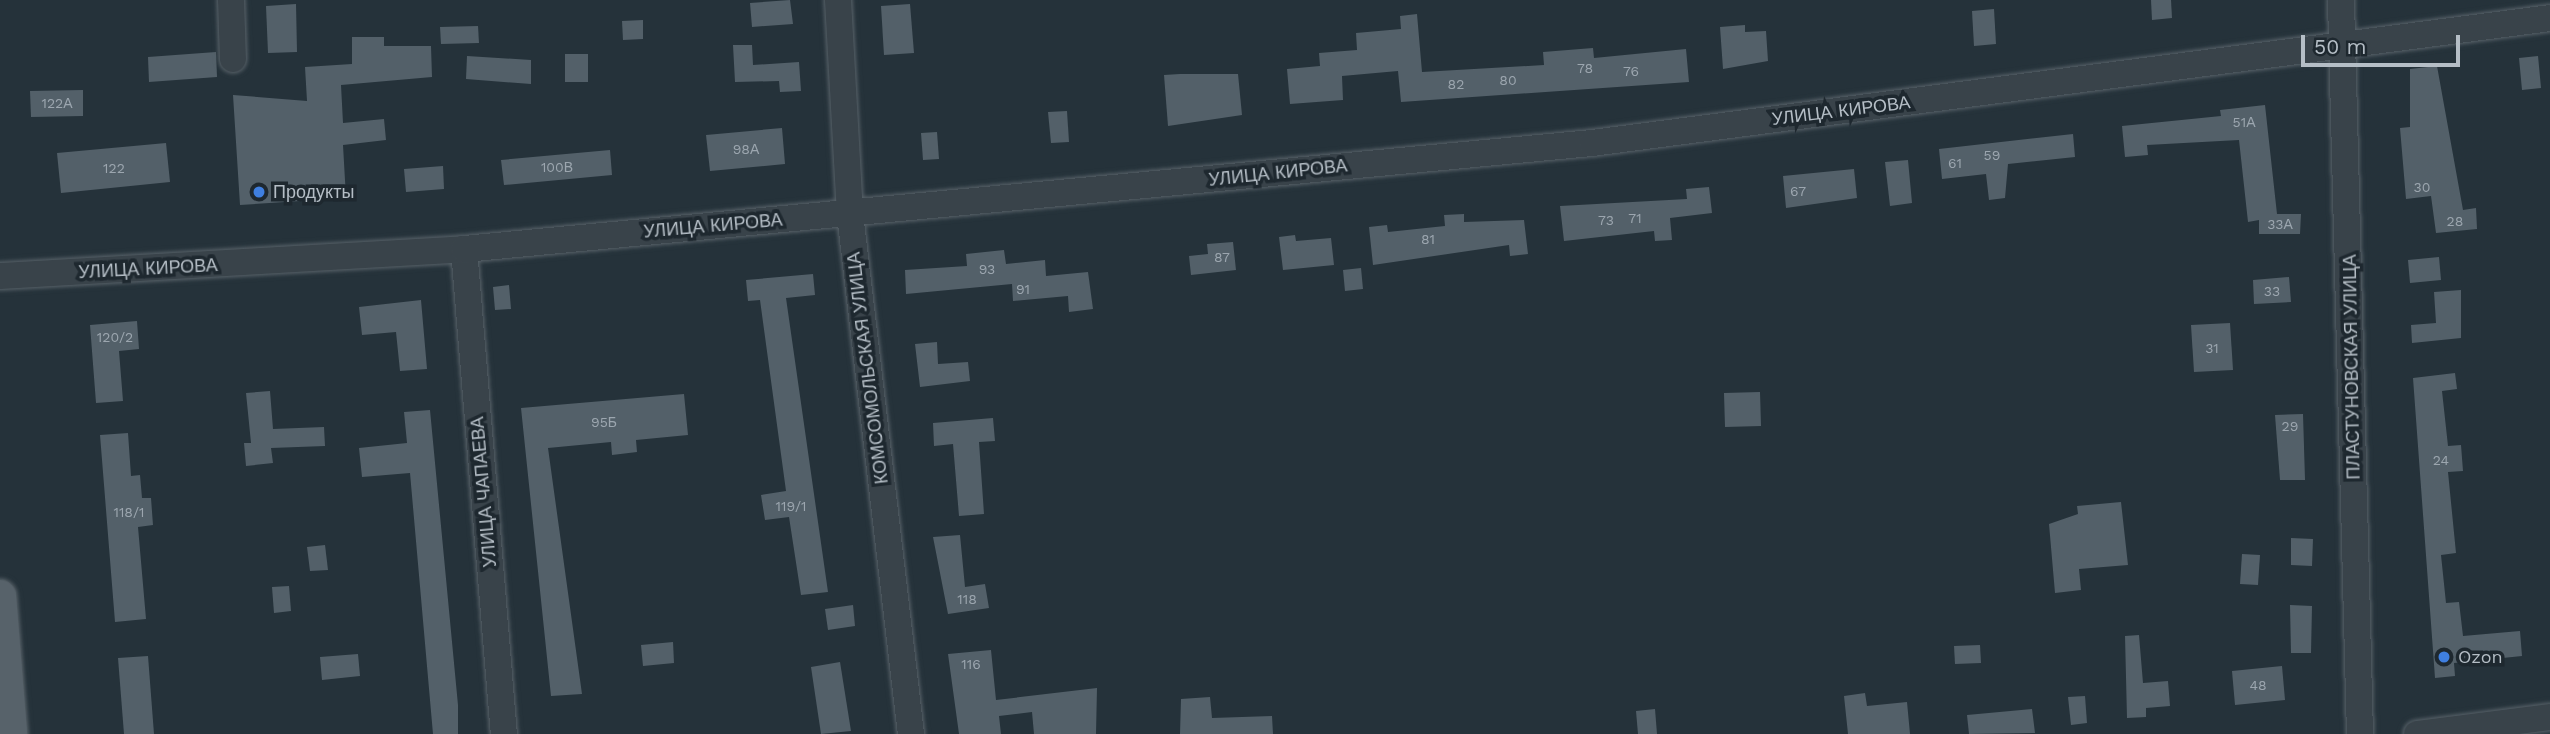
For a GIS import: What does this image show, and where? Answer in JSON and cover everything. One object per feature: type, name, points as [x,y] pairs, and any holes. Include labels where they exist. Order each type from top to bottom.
[{"type":"main road","points":[[0,596],[11,734]]},
{"type":"street","points":[[231,0],[233,59]]},
{"type":"street","name":"КОМСОМОЛЬСКАЯ УЛИЦА","points":[[838,0],[850,214],[911,734]]},
{"type":"street","name":"ПЛАСТУНОВСКАЯ УЛИЦА","points":[[2341,0],[2346,48],[2360,734]]},
{"type":"street","name":"УЛИЦА КИРОВА","points":[[0,276],[464,249],[1592,143],[2346,48],[2550,18]]},
{"type":"street","name":"УЛИЦА ЧАПАЕВА","points":[[464,249],[503,734]]},
{"type":"street","points":[[2417,734],[2550,716]]},
{"type":"building","points":[[790,0],[793,24],[752,27],[750,3]]},
{"type":"building","points":[[2151,0],[2171,0],[2172,18],[2152,20]]},
{"type":"building","points":[[296,4],[297,52],[268,53],[266,6]]},
{"type":"building","points":[[910,4],[914,53],[884,55],[881,6]]},
{"type":"building","points":[[1994,9],[1996,44],[1974,46],[1972,11]]},
{"type":"building","points":[[1417,14],[1422,72],[1544,65],[1543,52],[1593,48],[1594,58],[1686,49],[1689,82],[1401,102],[1398,71],[1342,76],[1343,100],[1290,104],[1287,69],[1320,66],[1319,53],[1357,50],[1356,33],[1401,29],[1400,16]]},
{"type":"building","points":[[643,20],[643,39],[623,40],[622,21]]},
{"type":"building","points":[[1745,25],[1745,32],[1766,31],[1768,61],[1723,69],[1720,27]]},
{"type":"building","points":[[478,26],[479,43],[441,44],[440,27]]},
{"type":"building","points":[[352,37],[384,37],[384,46],[431,46],[432,77],[341,85],[343,123],[384,119],[386,140],[343,145],[346,198],[240,205],[233,95],[307,101],[305,67],[352,64]]},
{"type":"building","points":[[733,45],[752,45],[753,65],[799,62],[801,91],[780,92],[779,81],[735,82]]},
{"type":"building","points":[[216,52],[217,77],[149,82],[148,57]]},
{"type":"building","points":[[565,54],[588,54],[588,82],[565,82]]},
{"type":"building","points":[[467,56],[531,60],[531,84],[466,79]]},
{"type":"building","points":[[2538,56],[2541,88],[2522,90],[2519,58]]},
{"type":"building","points":[[2437,66],[2463,210],[2476,208],[2477,229],[2436,233],[2431,196],[2406,199],[2400,128],[2410,127],[2410,69]]},
{"type":"building","points":[[1238,74],[1242,115],[1168,126],[1164,75]]},
{"type":"building","points":[[83,90],[83,116],[31,117],[30,91]]},
{"type":"building","points":[[2265,105],[2277,214],[2301,214],[2300,234],[2259,234],[2259,220],[2248,222],[2239,140],[2147,145],[2148,155],[2125,157],[2122,126],[2221,116],[2220,110]]},
{"type":"building","points":[[1067,111],[1069,142],[1051,143],[1048,112]]},
{"type":"building","points":[[782,128],[785,164],[710,171],[706,135]]},
{"type":"building","points":[[937,132],[939,159],[923,160],[921,133]]},
{"type":"building","points":[[2073,134],[2075,157],[2008,164],[2005,198],[1989,200],[1986,174],[1942,179],[1939,149]]},
{"type":"building","points":[[166,143],[170,182],[61,193],[57,153]]},
{"type":"building","points":[[610,150],[612,175],[504,185],[501,160]]},
{"type":"building","points":[[1908,160],[1912,203],[1890,206],[1885,162]]},
{"type":"building","points":[[443,166],[444,189],[406,192],[404,169]]},
{"type":"building","points":[[1854,169],[1857,198],[1786,208],[1783,176]]},
{"type":"building","points":[[1709,187],[1712,213],[1670,218],[1672,240],[1655,241],[1654,231],[1564,241],[1560,206],[1687,199],[1686,189]]},
{"type":"building","points":[[1464,214],[1464,222],[1524,220],[1528,254],[1510,256],[1509,245],[1373,265],[1369,227],[1387,225],[1388,232],[1445,226],[1444,215]]},
{"type":"building","points":[[1295,235],[1296,241],[1331,238],[1334,265],[1283,270],[1279,237]]},
{"type":"building","points":[[1233,242],[1236,270],[1191,275],[1189,256],[1208,254],[1207,244]]},
{"type":"building","points":[[1004,250],[1006,264],[1045,260],[1046,276],[1088,272],[1093,309],[1069,312],[1068,296],[1013,301],[1012,284],[906,294],[905,270],[967,266],[966,254]]},
{"type":"building","points":[[2439,257],[2441,280],[2410,283],[2408,260]]},
{"type":"building","points":[[1361,268],[1363,289],[1345,291],[1343,270]]},
{"type":"building","points":[[813,274],[815,295],[786,298],[828,592],[801,595],[789,517],[765,520],[761,495],[786,491],[760,300],[748,301],[746,280]]},
{"type":"building","points":[[2289,277],[2291,302],[2254,304],[2253,280]]},
{"type":"building","points":[[509,285],[511,309],[495,310],[493,287]]},
{"type":"building","points":[[2461,290],[2461,338],[2412,343],[2411,325],[2436,323],[2434,292]]},
{"type":"building","points":[[421,300],[427,369],[400,371],[396,332],[362,335],[359,307]]},
{"type":"building","points":[[137,321],[139,349],[119,351],[123,401],[96,403],[90,325]]},
{"type":"building","points":[[2230,323],[2233,370],[2194,372],[2191,325]]},
{"type":"building","points":[[937,342],[938,364],[968,362],[970,381],[920,387],[915,344]]},
{"type":"building","points":[[2455,373],[2457,389],[2442,391],[2448,446],[2461,445],[2463,471],[2448,472],[2456,553],[2441,555],[2446,603],[2459,602],[2463,636],[2520,631],[2522,656],[2454,663],[2455,676],[2435,678],[2413,378]]},
{"type":"building","points":[[270,391],[273,429],[324,427],[325,446],[271,448],[273,463],[246,466],[244,443],[251,443],[246,393]]},
{"type":"building","points":[[1760,392],[1761,426],[1725,427],[1724,393]]},
{"type":"building","points":[[684,394],[688,435],[636,440],[637,452],[612,455],[611,442],[548,448],[582,694],[551,696],[521,408]]},
{"type":"building","points":[[430,410],[458,705],[458,734],[433,734],[410,473],[362,477],[359,448],[407,443],[404,412]]},
{"type":"building","points":[[2303,414],[2305,480],[2280,480],[2275,415]]},
{"type":"building","points":[[993,418],[995,441],[979,442],[984,514],[959,516],[953,444],[934,446],[933,423]]},
{"type":"building","points":[[128,433],[131,476],[140,475],[142,498],[151,498],[153,525],[138,527],[146,619],[115,622],[100,435]]},
{"type":"building","points":[[2121,502],[2128,565],[2079,569],[2081,590],[2055,593],[2049,524],[2078,514],[2077,506]]},
{"type":"building","points":[[960,535],[965,587],[985,584],[989,608],[948,614],[933,537]]},
{"type":"building","points":[[2291,538],[2313,539],[2312,566],[2291,565]]},
{"type":"building","points":[[325,545],[328,570],[310,571],[307,547]]},
{"type":"building","points":[[2242,554],[2260,555],[2258,585],[2240,584]]},
{"type":"building","points":[[289,586],[291,611],[274,613],[272,587]]},
{"type":"building","points":[[853,605],[855,626],[828,630],[825,609]]},
{"type":"building","points":[[2290,605],[2312,606],[2311,653],[2291,653]]},
{"type":"building","points":[[2139,635],[2143,683],[2168,681],[2170,706],[2146,708],[2146,717],[2127,718],[2125,636]]},
{"type":"building","points":[[673,642],[674,663],[643,666],[641,645]]},
{"type":"building","points":[[1980,645],[1981,663],[1955,664],[1954,646]]},
{"type":"building","points":[[991,650],[996,700],[1097,688],[1096,734],[1034,734],[1032,712],[999,716],[1001,734],[959,734],[948,654]]},
{"type":"building","points":[[358,654],[360,676],[322,680],[320,657]]},
{"type":"building","points":[[148,656],[154,734],[124,734],[118,658]]},
{"type":"building","points":[[840,662],[851,731],[821,734],[811,667]]},
{"type":"building","points":[[2282,666],[2285,700],[2235,705],[2232,671]]},
{"type":"building","points":[[1865,693],[1867,706],[1907,702],[1910,734],[1848,734],[1844,696]]},
{"type":"building","points":[[2085,696],[2087,723],[2071,725],[2068,697]]},
{"type":"building","points":[[1210,697],[1212,718],[1272,716],[1273,734],[1180,734],[1181,699]]},
{"type":"building","points":[[1655,709],[1657,734],[1638,734],[1636,711]]},
{"type":"building","points":[[2032,709],[2035,733],[1969,734],[1967,715]]},
{"type":"place","name":"Продукты","points":[[259,192]]},
{"type":"place","name":"Ozon","points":[[2444,657]]}]
